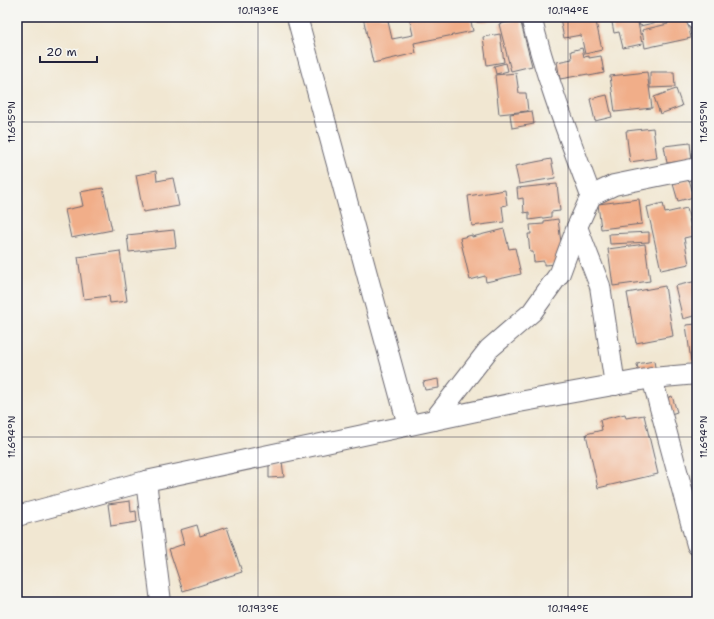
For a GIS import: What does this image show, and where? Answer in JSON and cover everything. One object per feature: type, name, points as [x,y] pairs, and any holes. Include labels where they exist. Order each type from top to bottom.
[{"type":"street","points":[[297,17],[408,425]]},
{"type":"street","points":[[531,17],[560,114],[591,196]]},
{"type":"street","points":[[434,420],[489,348],[532,312],[560,273],[577,227],[591,196],[614,185],[697,168]]},
{"type":"street","points":[[577,227],[600,286],[615,385]]},
{"type":"street","points":[[17,516],[146,481],[408,425],[519,402],[652,378],[697,374]]},
{"type":"street","points":[[652,378],[697,545]]},
{"type":"street","points":[[146,481],[161,602]]},
{"type":"building","points":[[363,17],[387,17],[392,39],[413,35],[409,17],[470,17],[473,31],[414,43],[416,53],[373,63]]},
{"type":"building","points":[[476,17],[508,17],[508,20],[477,22]]},
{"type":"building","points":[[569,17],[595,17],[602,50],[585,54],[581,35],[564,38],[560,19]]},
{"type":"building","points":[[611,17],[637,17],[642,44],[623,48],[619,32],[614,33]]},
{"type":"building","points":[[638,17],[661,17],[662,21],[640,26]]},
{"type":"building","points":[[666,17],[687,17],[691,38],[645,48],[642,30],[668,24]]},
{"type":"building","points":[[520,19],[532,66],[511,71],[499,24]]},
{"type":"building","points":[[500,34],[504,62],[487,65],[483,37]]},
{"type":"building","points":[[582,48],[584,57],[589,56],[589,58],[601,56],[604,73],[560,79],[557,62],[572,59],[571,51]]},
{"type":"building","points":[[506,63],[508,71],[496,74],[494,66]]},
{"type":"building","points":[[647,72],[652,108],[615,112],[610,76]]},
{"type":"building","points":[[650,72],[674,72],[675,87],[650,88]]},
{"type":"building","points":[[516,73],[519,93],[526,93],[528,111],[499,114],[495,75]]},
{"type":"building","points":[[676,89],[682,106],[660,114],[654,97]]},
{"type":"building","points":[[607,95],[612,117],[595,121],[590,99]]},
{"type":"building","points":[[532,111],[534,124],[512,128],[510,114]]},
{"type":"building","points":[[653,128],[657,158],[630,162],[626,131]]},
{"type":"building","points":[[690,143],[692,160],[667,163],[664,146]]},
{"type":"building","points":[[551,159],[555,178],[519,184],[515,166]]},
{"type":"building","points":[[156,171],[157,181],[173,178],[179,206],[143,212],[136,175]]},
{"type":"building","points":[[689,179],[694,197],[678,201],[673,184]]},
{"type":"building","points":[[557,184],[560,211],[551,212],[551,217],[529,220],[529,212],[524,213],[523,198],[518,199],[517,188]]},
{"type":"building","points":[[103,188],[112,230],[71,238],[65,210],[83,206],[80,192]]},
{"type":"building","points":[[505,190],[507,205],[502,206],[504,222],[472,226],[468,196]]},
{"type":"building","points":[[639,199],[642,224],[601,229],[598,204]]},
{"type":"building","points":[[663,203],[665,213],[687,208],[693,236],[684,238],[689,264],[661,270],[647,207]]},
{"type":"building","points":[[558,219],[563,259],[557,264],[544,265],[544,261],[534,262],[533,252],[530,252],[528,234],[531,234],[530,225],[544,224],[544,221]]},
{"type":"building","points":[[504,229],[509,249],[515,248],[521,274],[486,282],[485,276],[470,280],[460,238],[472,235],[472,237]]},
{"type":"building","points":[[174,230],[176,247],[129,252],[127,235]]},
{"type":"building","points":[[649,232],[649,242],[610,244],[609,234]]},
{"type":"building","points":[[645,244],[650,281],[613,286],[608,249]]},
{"type":"building","points":[[120,251],[127,301],[110,303],[109,296],[84,299],[78,257]]},
{"type":"building","points":[[697,281],[697,315],[683,319],[675,286]]},
{"type":"building","points":[[665,286],[673,336],[636,343],[627,293]]},
{"type":"building","points":[[697,324],[697,360],[691,361],[686,325]]},
{"type":"building","points":[[654,361],[656,373],[639,376],[637,364]]},
{"type":"building","points":[[438,379],[439,388],[425,390],[423,382]]},
{"type":"building","points":[[672,396],[677,412],[668,415],[662,400]]},
{"type":"building","points":[[625,414],[626,418],[644,415],[658,474],[598,488],[586,434],[602,430],[600,420]]},
{"type":"building","points":[[269,462],[282,462],[284,477],[269,478]]},
{"type":"building","points":[[130,501],[131,512],[136,511],[137,522],[111,526],[108,504]]},
{"type":"building","points":[[197,525],[200,536],[227,527],[242,572],[183,591],[169,549],[184,544],[180,530]]}]
